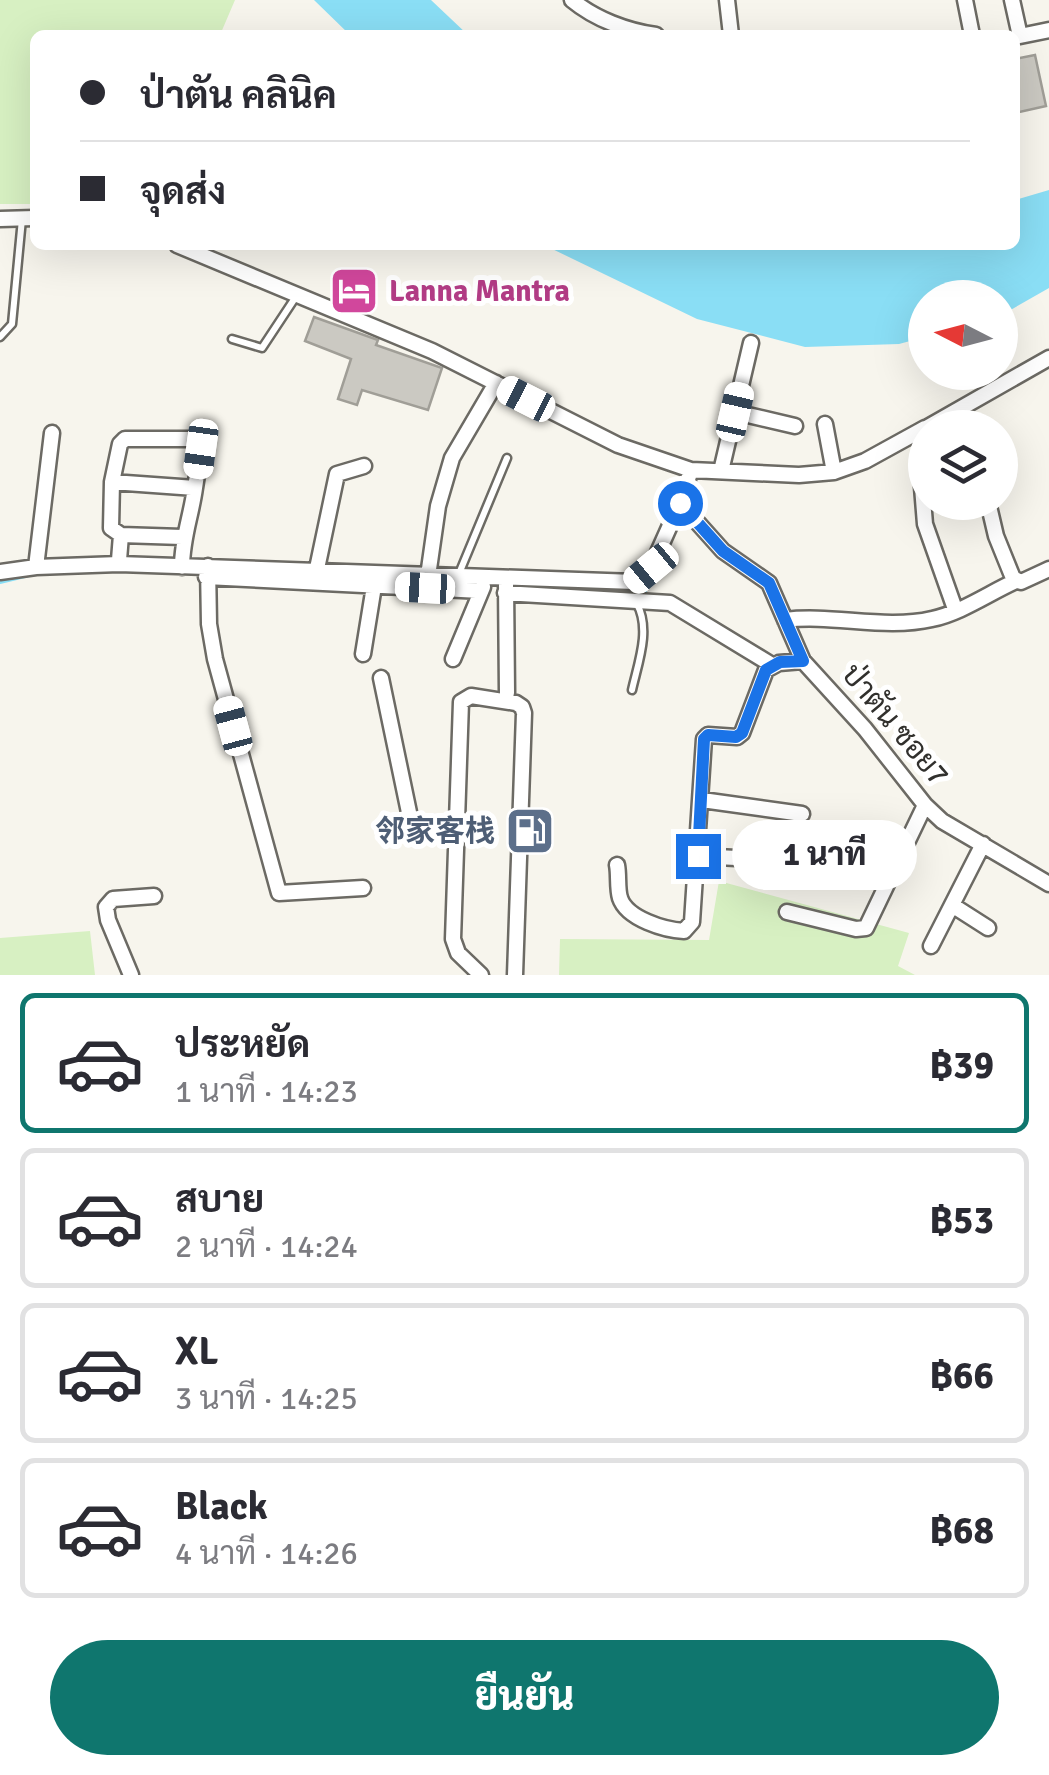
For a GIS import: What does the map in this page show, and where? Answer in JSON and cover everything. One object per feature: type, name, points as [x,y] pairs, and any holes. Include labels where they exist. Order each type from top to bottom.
[{"type":"street","points":[[572,0],[587,12],[631,30]]},
{"type":"street","points":[[727,0],[730,30]]},
{"type":"street","points":[[965,0],[971,30]]},
{"type":"street","points":[[1012,0],[1019,30]]},
{"type":"street","points":[[1020,36],[1049,30]]},
{"type":"street","points":[[0,219],[29,218]]},
{"type":"street","points":[[189,250],[432,351],[618,445],[690,470],[799,475],[834,472],[865,461],[908,437]]},
{"type":"street","points":[[721,472],[751,343]]},
{"type":"street","points":[[957,410],[1049,358]]},
{"type":"street","points":[[428,581],[438,506],[452,458],[496,383]]},
{"type":"street","points":[[735,412],[795,426]]},
{"type":"street","points":[[826,424],[834,472]]},
{"type":"street","points":[[36,567],[52,433]]},
{"type":"street","points":[[182,537],[121,535],[111,528],[112,482],[124,438],[193,438],[201,449],[190,526],[182,537],[182,566]]},
{"type":"street","points":[[315,576],[338,474],[364,466]]},
{"type":"street","points":[[0,572],[36,567],[182,566],[207,571],[554,587],[635,582],[651,568],[690,470]]},
{"type":"street","points":[[112,482],[195,488]]},
{"type":"street","name":"ป่าตัน ซอย7","points":[[680,503],[723,551],[769,583],[803,661],[865,729],[925,805],[942,821],[1049,884]]},
{"type":"street","points":[[925,520],[955,609]]},
{"type":"street","points":[[992,520],[1016,581]]},
{"type":"street","points":[[120,560],[121,535]]},
{"type":"street","points":[[785,620],[812,616],[902,622],[934,619],[1049,569]]},
{"type":"street","points":[[207,571],[215,658],[279,894],[363,888]]},
{"type":"street","points":[[428,581],[458,576],[484,584]]},
{"type":"street","points":[[363,654],[375,580]]},
{"type":"street","points":[[634,600],[635,582]]},
{"type":"street","points":[[453,659],[484,584]]},
{"type":"street","points":[[506,585],[507,693]]},
{"type":"street","points":[[554,587],[670,603],[772,665]]},
{"type":"street","points":[[618,865],[619,894],[624,905],[660,929],[684,931],[692,922],[704,739],[708,735],[736,737],[742,733],[766,670],[772,665],[803,661]]},
{"type":"street","points":[[381,678],[411,822],[456,824]]},
{"type":"street","points":[[480,975],[458,954],[453,938],[461,702],[471,696],[522,706],[515,975]]},
{"type":"street","points":[[702,800],[802,814]]},
{"type":"street","points":[[788,912],[866,928],[925,805]]},
{"type":"street","points":[[930,946],[984,844]]},
{"type":"street","points":[[698,856],[755,859]]},
{"type":"street","points":[[131,975],[106,906],[113,899],[154,896]]},
{"type":"street","points":[[952,905],[988,928]]},
{"type":"lane","points":[[0,337],[12,324],[29,218]]},
{"type":"lane","points":[[232,340],[262,348],[297,294]]},
{"type":"lane","points":[[458,576],[507,458]]},
{"type":"lane","points":[[632,690],[644,634],[644,616],[634,600]]},
{"type":"green space","points":[[0,0],[235,0],[222,30],[30,30],[30,204],[0,204]]},
{"type":"green space","points":[[719,881],[909,933],[898,966],[915,975],[559,975],[560,939],[709,940]]},
{"type":"green space","points":[[90,931],[95,975],[0,975],[0,938]]},
{"type":"water","points":[[314,0],[431,0],[463,30],[345,30]]},
{"type":"water","points":[[1049,190],[1049,288],[1018,306],[1018,280],[908,280],[908,342],[805,347],[697,319],[554,250],[1020,250],[1020,199]]},
{"type":"building","points":[[1035,55],[1046,106],[1020,112],[1020,58]]},
{"type":"building","points":[[314,317],[378,340],[376,345],[442,368],[428,410],[362,390],[357,405],[338,399],[351,359],[305,341]]},
{"type":"waterway","points":[[0,582],[29,575]]},
{"type":"waterway","points":[[573,590],[645,592]]},
{"type":"place","name":"Lanna Mantra","points":[[354,291]]},
{"type":"place","name":"邻家客栈","points":[[530,831]]},
{"type":"route","points":[[680,503],[723,551],[769,583],[803,661],[780,662],[766,670],[742,733],[736,737],[708,735],[704,739],[698,856]]}]
